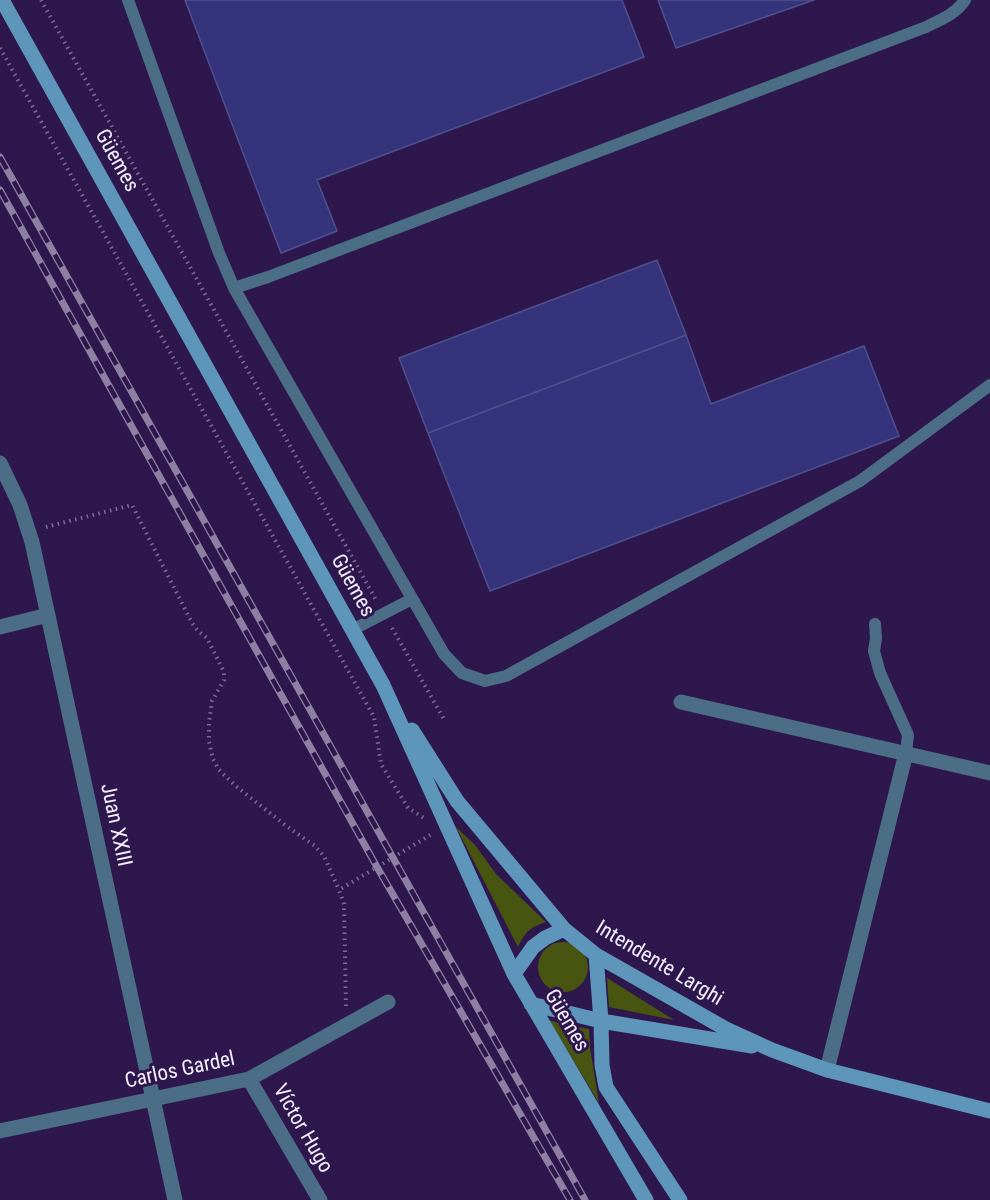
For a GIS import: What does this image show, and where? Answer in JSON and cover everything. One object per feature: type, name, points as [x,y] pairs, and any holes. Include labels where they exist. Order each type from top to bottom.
[{"type":"main road","name":"Güemes","points":[[2,0],[383,685],[514,974],[646,1200]]},
{"type":"main road","name":"Intendente Larghi","points":[[383,685],[457,801],[564,929],[596,955],[726,1029],[772,1050],[827,1070],[990,1111]]},
{"type":"main road","points":[[514,974],[533,947],[564,929]]},
{"type":"main road","name":"Güemes","points":[[596,955],[602,1065],[606,1088],[680,1200]]},
{"type":"main road","points":[[531,1004],[601,1021],[772,1050]]},
{"type":"street","name":"Juan XXIII","points":[[0,463],[20,505],[32,542],[175,1200]]},
{"type":"street","points":[[0,627],[48,615]]},
{"type":"street","points":[[681,702],[990,773]]},
{"type":"street","points":[[827,1070],[906,753]]},
{"type":"street","name":"Carlos Gardel","points":[[0,1131],[249,1079],[388,1002]]},
{"type":"street","name":"Víctor Hugo","points":[[249,1079],[320,1200]]},
{"type":"lane","points":[[128,0],[219,253],[234,288],[444,654],[462,673],[485,681],[506,676],[860,481],[990,385]]},
{"type":"lane","points":[[234,288],[926,27],[951,14],[965,0]]},
{"type":"lane","points":[[352,630],[412,599]]},
{"type":"lane","points":[[875,624],[874,651],[880,673],[908,735],[906,753]]},
{"type":"path","points":[[41,0],[444,721]]},
{"type":"path","points":[[0,48],[374,717],[381,764],[408,808],[424,818],[432,834],[339,890]]},
{"type":"path","points":[[46,527],[132,505],[192,623],[207,638],[224,672],[224,680],[212,701],[209,723],[209,742],[213,759],[219,770],[261,806],[315,846],[324,856],[339,890],[344,904],[346,1025]]},
{"type":"green space","points":[[456,827],[475,845],[496,874],[546,922],[529,931],[518,947]]},
{"type":"green space","points":[[558,942],[568,942],[581,949],[588,962],[588,972],[581,985],[568,992],[558,992],[549,988],[542,981],[538,972],[538,962],[542,953],[549,946]]},
{"type":"green space","points":[[607,978],[674,1020],[609,1007]]},
{"type":"green space","points":[[549,1020],[589,1029],[599,1103]]},
{"type":"building","points":[[185,0],[622,0],[644,57],[317,180],[337,231],[281,253]]},
{"type":"building","points":[[658,0],[814,0],[676,48]]},
{"type":"building","points":[[657,260],[686,335],[428,433],[399,358]]},
{"type":"building","points":[[686,335],[711,404],[864,346],[899,436],[490,591],[428,433]]},
{"type":"railway","points":[[0,157],[585,1200]]},
{"type":"railway","points":[[0,190],[377,867],[570,1200]]}]
